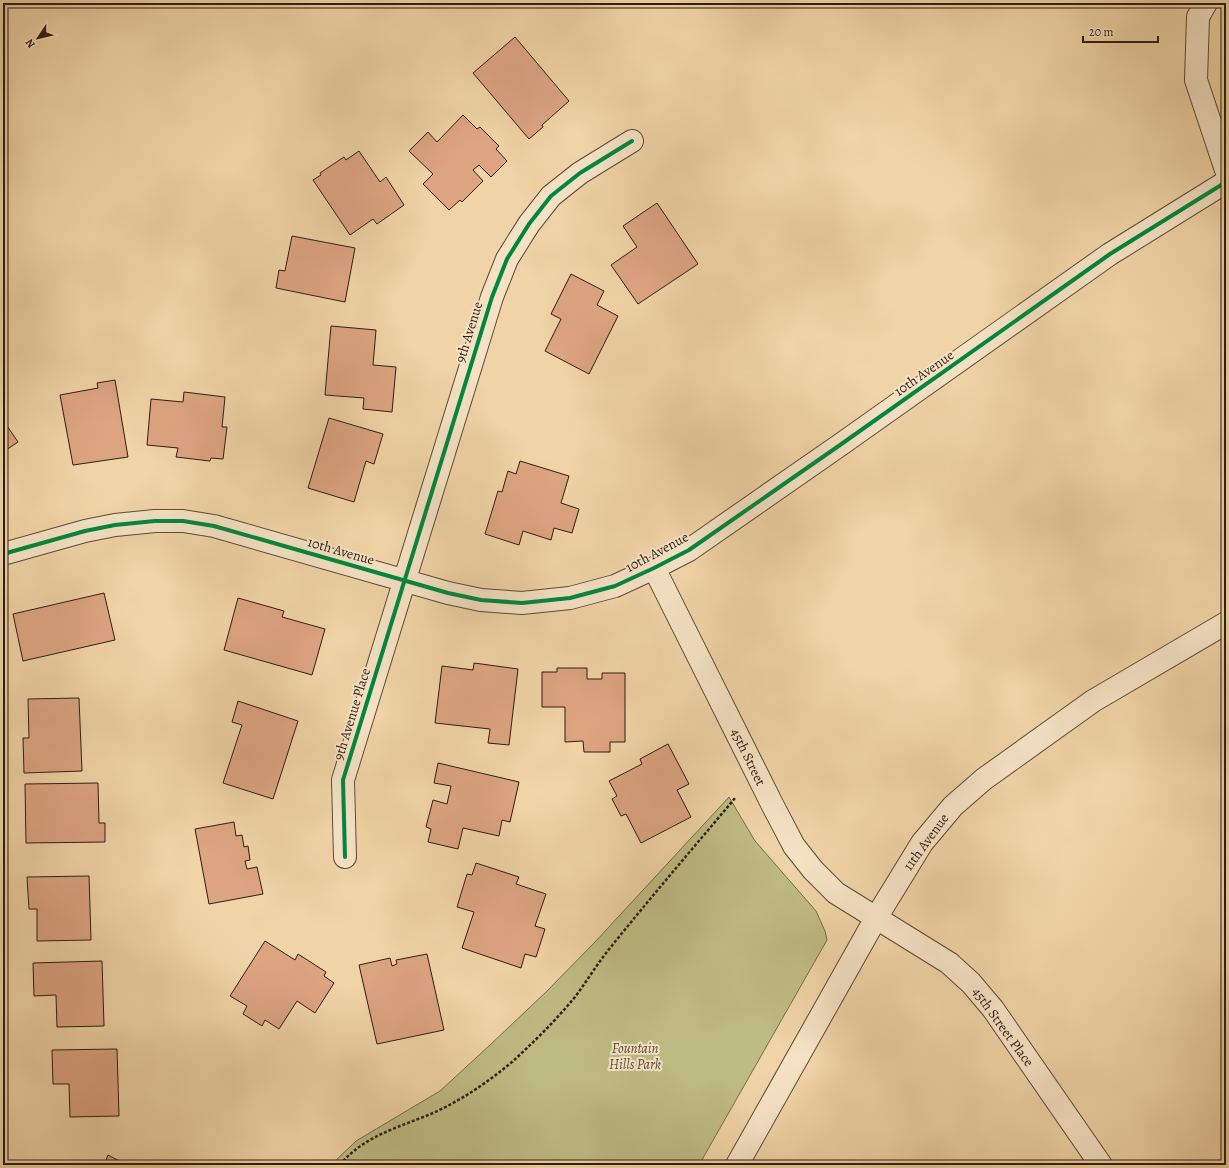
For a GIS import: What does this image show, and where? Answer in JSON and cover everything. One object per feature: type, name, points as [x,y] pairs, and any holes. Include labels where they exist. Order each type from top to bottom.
[{"type":"street","points":[[1206,3],[1198,17],[1196,80],[1226,170]]},
{"type":"street","name":"9th Avenue","points":[[404,581],[492,297],[507,259],[529,224],[551,196],[580,174],[632,141]]},
{"type":"street","name":"10th Avenue","points":[[3,554],[84,531],[115,525],[155,521],[183,521],[214,526],[404,581],[481,600],[522,603],[570,598],[615,586],[688,550],[834,450],[1110,254],[1226,182]]},
{"type":"street","name":"45th Street","points":[[654,568],[794,846],[813,870],[836,893],[876,918]]},
{"type":"street","name":"9th Avenue Place","points":[[345,857],[343,780],[404,581]]},
{"type":"street","name":"11th Avenue","points":[[737,1165],[876,918],[922,843],[953,806],[984,779],[1093,701],[1226,623]]},
{"type":"street","name":"45th Street Place","points":[[876,918],[949,963],[971,983],[993,1009],[1102,1165]]},
{"type":"path","points":[[340,1165],[358,1146],[451,1104],[471,1093],[512,1062],[561,1014],[607,952],[736,797]]},
{"type":"green space","name":"Fountain Hills Park","points":[[729,797],[755,841],[816,911],[825,931],[827,940],[699,1165],[331,1165],[356,1141],[440,1091],[490,1045],[546,992],[595,942]]},
{"type":"building","points":[[515,37],[569,101],[529,139],[473,73]]},
{"type":"building","points":[[463,115],[477,129],[480,127],[499,146],[496,149],[507,161],[491,177],[479,165],[473,170],[483,181],[462,202],[460,200],[449,210],[423,184],[433,174],[409,151],[428,132],[437,142]]},
{"type":"building","points":[[359,151],[380,182],[386,177],[404,205],[377,224],[373,219],[350,235],[313,180],[321,175],[320,173],[344,157],[346,160]]},
{"type":"building","points":[[657,203],[698,264],[638,304],[611,265],[637,247],[623,226]]},
{"type":"building","points":[[292,236],[355,248],[345,302],[276,288],[279,270],[285,271]]},
{"type":"building","points":[[571,274],[604,291],[597,305],[618,316],[589,374],[545,351],[561,319],[551,314]]},
{"type":"building","points":[[331,326],[376,330],[373,365],[396,367],[392,412],[363,409],[364,398],[325,395]]},
{"type":"building","points":[[115,380],[128,457],[73,465],[60,395],[98,388],[97,383]]},
{"type":"building","points":[[184,392],[225,397],[222,427],[227,427],[223,459],[211,458],[210,461],[176,457],[178,448],[147,445],[151,399],[183,402]]},
{"type":"building","points":[[329,418],[383,434],[374,464],[366,461],[354,502],[308,488]]},
{"type":"building","points":[[3,420],[18,442],[3,452]]},
{"type":"building","points":[[520,461],[569,476],[561,503],[579,509],[572,533],[554,528],[551,540],[523,531],[519,545],[485,534],[498,491],[502,492],[508,471],[516,474]]},
{"type":"building","points":[[104,593],[115,640],[23,661],[13,614]]},
{"type":"building","points":[[238,598],[284,611],[282,617],[325,629],[312,675],[224,650]]},
{"type":"building","points":[[474,663],[518,669],[509,745],[488,743],[490,729],[435,723],[442,666],[473,670]]},
{"type":"building","points":[[557,668],[587,668],[587,679],[602,679],[602,673],[625,673],[625,742],[610,742],[610,752],[584,752],[583,741],[565,742],[565,707],[542,707],[542,672],[557,672]]},
{"type":"building","points":[[79,698],[82,771],[24,773],[23,738],[29,738],[28,699]]},
{"type":"building","points":[[238,701],[298,721],[273,799],[223,783],[242,725],[232,722]]},
{"type":"building","points":[[668,744],[689,784],[677,790],[691,817],[641,843],[626,814],[621,816],[612,799],[617,796],[609,781],[642,764],[640,759]]},
{"type":"building","points":[[438,763],[519,782],[510,822],[502,820],[499,836],[463,828],[458,849],[428,842],[431,829],[426,827],[433,800],[447,804],[451,786],[434,783]]},
{"type":"building","points":[[98,783],[99,823],[105,823],[105,842],[26,843],[25,784]]},
{"type":"building","points":[[234,822],[236,836],[242,835],[244,847],[248,846],[250,860],[245,861],[247,869],[257,867],[263,894],[209,904],[195,829]]},
{"type":"building","points":[[476,863],[519,877],[516,884],[546,894],[535,926],[545,929],[536,957],[525,954],[521,968],[462,948],[474,912],[457,907],[467,874],[472,875]]},
{"type":"building","points":[[89,876],[91,940],[37,941],[37,909],[29,909],[27,877]]},
{"type":"building","points":[[265,941],[295,960],[298,954],[326,972],[324,976],[334,983],[315,1013],[297,1001],[279,1029],[265,1020],[262,1026],[243,1014],[247,1006],[230,996]]},
{"type":"building","points":[[427,954],[444,1030],[377,1044],[359,965],[390,958],[392,966],[397,964],[396,960]]},
{"type":"building","points":[[102,961],[104,1026],[57,1027],[56,995],[34,996],[33,963]]},
{"type":"building","points":[[117,1049],[119,1116],[70,1117],[69,1084],[53,1084],[52,1050]]},
{"type":"building","points":[[108,1155],[127,1165],[104,1165]]},
{"type":"cycle path","points":[[345,857],[343,780],[492,297],[507,259],[529,224],[551,196],[580,173],[632,141]]},
{"type":"cycle path","points":[[3,554],[85,531],[115,525],[155,521],[183,521],[214,526],[448,593],[481,600],[522,603],[570,598],[615,586],[689,550],[1110,254],[1226,182]]}]
